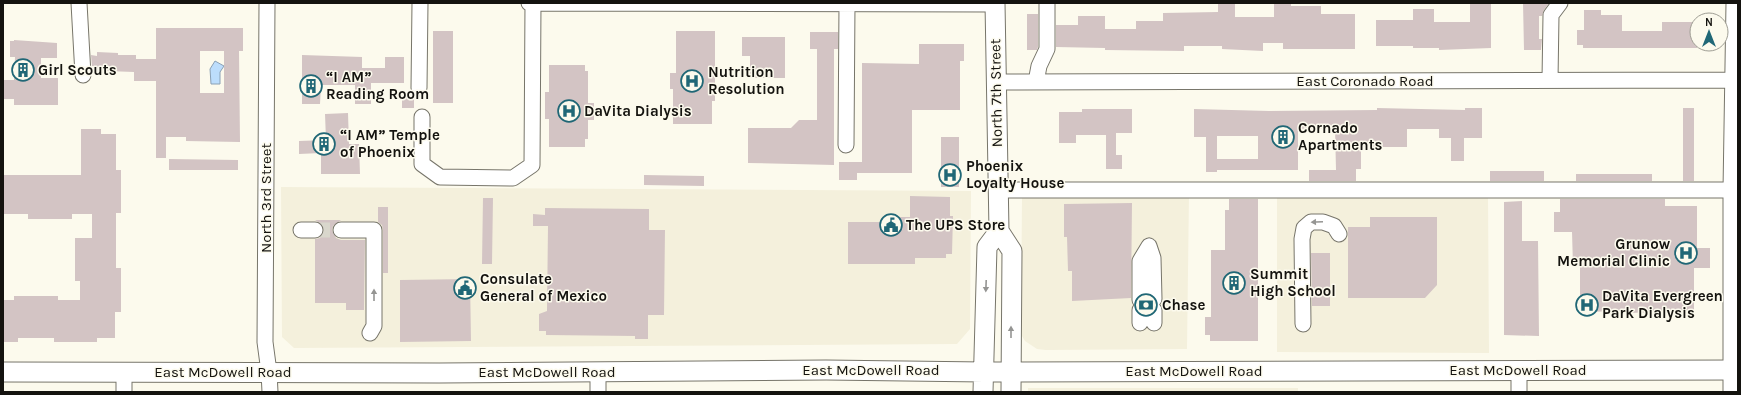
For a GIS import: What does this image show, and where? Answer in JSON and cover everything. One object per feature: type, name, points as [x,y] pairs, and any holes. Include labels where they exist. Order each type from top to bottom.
[{"type":"main road","name":"North 7th Street","points":[[995,4],[999,231]]},
{"type":"main road","points":[[984,392],[987,247],[999,231],[1012,251],[1011,392]]},
{"type":"main road","name":"East McDowell Road","points":[[3,372],[1734,370]]},
{"type":"street","points":[[79,3],[83,75]]},
{"type":"street","name":"North 3rd Street","points":[[267,3],[265,342],[270,392]]},
{"type":"street","points":[[419,88],[420,3]]},
{"type":"street","points":[[529,3],[995,4]]},
{"type":"street","points":[[422,117],[422,164],[440,178],[513,178],[532,165],[533,3]]},
{"type":"street","points":[[1036,82],[1039,66],[1047,49],[1047,3]]},
{"type":"street","points":[[1550,80],[1551,15],[1560,3]]},
{"type":"street","points":[[1731,392],[1734,370],[1730,190],[1734,3]]},
{"type":"street","points":[[846,145],[847,4]]},
{"type":"street","name":"East Coronado Road","points":[[996,82],[1733,80]]},
{"type":"street","points":[[998,190],[1206,194],[1730,190]]},
{"type":"street","points":[[1303,324],[1302,240],[1304,228],[1311,222],[1323,222],[1334,226],[1339,234]]},
{"type":"street","points":[[341,230],[374,230],[374,326],[370,333]]},
{"type":"street","points":[[1148,311],[1140,260],[1149,246]]},
{"type":"street","points":[[1519,370],[1519,392]]},
{"type":"street","points":[[598,371],[598,392]]},
{"type":"street","points":[[124,372],[124,392]]},
{"type":"shaded area","points":[[281,187],[971,191],[970,329],[957,344],[294,348],[282,337]]},
{"type":"shaded area","points":[[1189,194],[1187,349],[1046,350],[1037,349],[1025,341],[1022,336],[1021,329],[1022,195]]},
{"type":"shaded area","points":[[1488,195],[1489,353],[1277,352],[1277,196]]},
{"type":"shaded area","points":[[1028,388],[1298,388],[1298,392],[1028,392]]},
{"type":"water","points":[[215,61],[224,66],[220,72],[220,84],[211,84],[210,69]]},
{"type":"building","points":[[1218,3],[1235,3],[1235,17],[1274,17],[1274,3],[1291,3],[1291,6],[1321,6],[1321,14],[1355,14],[1355,49],[1283,49],[1283,43],[1263,43],[1263,51],[1222,49],[1222,46],[1184,46],[1184,51],[1105,50],[1105,48],[1056,47],[1056,25],[1078,25],[1078,16],[1105,16],[1105,29],[1136,29],[1136,21],[1163,21],[1163,13],[1218,12]]},
{"type":"building","points":[[1470,3],[1491,3],[1491,48],[1439,50],[1439,48],[1413,48],[1413,46],[1376,46],[1376,20],[1413,20],[1413,9],[1434,9],[1434,22],[1470,22]]},
{"type":"building","points":[[1523,3],[1549,3],[1542,16],[1539,16],[1539,39],[1542,39],[1541,50],[1524,50]]},
{"type":"building","points":[[1584,10],[1601,10],[1601,15],[1622,15],[1622,31],[1662,31],[1662,22],[1689,22],[1689,48],[1583,48],[1583,45],[1577,45],[1577,30],[1584,30]]},
{"type":"building","points":[[1027,14],[1038,14],[1037,50],[1027,50]]},
{"type":"building","points":[[156,28],[243,28],[243,51],[239,51],[240,142],[186,141],[186,137],[166,137],[166,158],[156,158],[156,81],[134,81],[134,72],[107,71],[107,73],[97,73],[97,66],[92,66],[91,55],[97,56],[97,52],[118,53],[118,55],[136,55],[136,59],[156,59]],"holes":[[[200,51],[224,51],[224,93],[200,93]]]},
{"type":"building","points":[[433,31],[453,31],[453,103],[433,103]]},
{"type":"building","name":"Nutrition Resolution","points":[[676,31],[715,31],[715,101],[712,101],[712,124],[673,124],[673,89],[670,89],[670,73],[676,73]]},
{"type":"building","points":[[810,32],[838,32],[838,49],[834,49],[834,165],[748,163],[748,128],[791,128],[799,120],[817,120],[817,49],[810,49]]},
{"type":"building","points":[[742,37],[785,37],[785,78],[750,78],[750,56],[742,56]]},
{"type":"building","name":"Girl Scouts","points":[[10,41],[57,43],[57,58],[41,58],[41,78],[58,78],[58,105],[14,105],[14,99],[3,99],[3,80],[14,80],[15,57],[10,57]]},
{"type":"building","points":[[919,44],[964,44],[964,61],[960,61],[960,110],[912,110],[912,173],[857,173],[857,180],[839,180],[839,162],[862,162],[862,63],[919,64]]},
{"type":"building","points":[[302,55],[362,57],[362,68],[385,68],[385,57],[404,57],[404,83],[371,83],[371,104],[355,104],[355,85],[321,85],[320,104],[302,104]]},
{"type":"building","name":"DaVita Dialysis","points":[[549,65],[585,65],[585,71],[588,71],[588,103],[594,103],[594,120],[588,120],[588,139],[585,139],[585,147],[549,147],[549,119],[545,119],[545,92],[549,92]]},
{"type":"building","points":[[402,96],[414,96],[414,108],[402,108]]},
{"type":"building","points":[[1377,108],[1465,110],[1465,108],[1482,108],[1482,138],[1464,138],[1464,161],[1451,161],[1451,138],[1439,138],[1439,129],[1407,129],[1407,147],[1361,147],[1361,169],[1356,169],[1356,181],[1309,181],[1309,170],[1336,170],[1335,128],[1298,129],[1298,170],[1217,170],[1217,172],[1206,172],[1206,137],[1194,137],[1194,109],[1269,111],[1377,110]],"holes":[[[1217,136],[1258,136],[1258,159],[1217,159]]]},
{"type":"building","points":[[1683,108],[1694,108],[1694,181],[1683,181]]},
{"type":"building","points":[[1082,109],[1132,109],[1132,133],[1116,133],[1116,155],[1122,155],[1122,169],[1106,169],[1106,135],[1076,135],[1076,143],[1059,143],[1059,112],[1082,112]]},
{"type":"building","name":"“I AM” Temple of Phoenix","points":[[348,113],[349,144],[359,144],[360,174],[321,174],[321,153],[299,154],[299,141],[326,140],[325,114]]},
{"type":"building","points":[[81,129],[101,129],[101,134],[116,134],[116,170],[121,170],[121,213],[116,213],[116,268],[121,268],[121,312],[115,312],[115,338],[97,338],[97,342],[54,342],[54,338],[18,338],[18,342],[3,342],[3,300],[14,300],[14,296],[58,296],[58,300],[80,300],[80,281],[75,281],[75,238],[92,238],[92,214],[72,214],[72,219],[28,219],[28,214],[3,214],[3,175],[81,175]]},
{"type":"building","points":[[941,137],[959,137],[959,187],[941,187]]},
{"type":"building","points":[[169,159],[238,160],[238,170],[169,170]]},
{"type":"building","points":[[1490,171],[1544,171],[1544,181],[1490,181]]},
{"type":"building","points":[[1576,174],[1652,174],[1652,181],[1576,181]]},
{"type":"building","points":[[644,175],[704,176],[704,186],[644,185]]},
{"type":"building","points":[[910,196],[950,197],[950,216],[953,216],[952,254],[946,254],[946,258],[915,258],[915,264],[848,264],[848,222],[892,222],[892,217],[910,217]]},
{"type":"building","points":[[483,198],[493,198],[492,264],[482,264]]},
{"type":"building","name":"Summit High School","points":[[1229,199],[1258,199],[1258,341],[1210,341],[1210,335],[1205,335],[1205,317],[1211,317],[1211,250],[1225,250],[1225,210],[1229,210]]},
{"type":"building","name":"Grunow Memorial Clinic","points":[[1560,199],[1665,199],[1665,206],[1697,206],[1697,248],[1710,248],[1710,268],[1694,268],[1694,311],[1627,313],[1627,311],[1580,312],[1580,266],[1573,266],[1572,232],[1554,232],[1554,212],[1560,212]]},
{"type":"building","points":[[1522,201],[1522,241],[1538,241],[1539,336],[1504,335],[1504,202]]},
{"type":"building","points":[[1132,203],[1131,298],[1072,301],[1072,271],[1068,271],[1067,237],[1064,237],[1064,204]]},
{"type":"building","points":[[378,207],[388,207],[388,273],[383,273],[383,230],[382,225],[378,222]]},
{"type":"building","points":[[545,208],[649,209],[649,230],[665,230],[664,315],[648,315],[648,339],[635,339],[635,336],[546,335],[546,331],[539,331],[539,314],[547,311],[548,226],[533,226],[533,214],[545,215]]},
{"type":"building","points":[[1370,217],[1437,217],[1437,285],[1425,298],[1348,298],[1348,227],[1370,227]]},
{"type":"building","points":[[315,220],[341,220],[333,226],[332,230],[336,238],[341,240],[365,240],[364,310],[346,310],[346,303],[315,303],[315,239],[320,238],[324,230],[323,225]]},
{"type":"building","points":[[1311,253],[1330,253],[1330,306],[1312,306]]},
{"type":"building","points":[[470,279],[471,341],[400,342],[400,280]]},
{"type":"tunnel","points":[[315,230],[341,230]]},
{"type":"place","name":"Girl Scouts","points":[[23,70]]},
{"type":"place","name":"Nutrition Resolution","points":[[692,81]]},
{"type":"place","name":"“I AM” Reading Room","points":[[311,86]]},
{"type":"place","name":"DaVita Dialysis","points":[[569,111]]},
{"type":"place","name":"Cornado Apartments","points":[[1283,137]]},
{"type":"place","name":"“I AM” Temple of Phoenix","points":[[324,144]]},
{"type":"place","name":"Phoenix Loyalty House","points":[[950,175]]},
{"type":"place","name":"The UPS Store","points":[[891,225]]},
{"type":"place","name":"Grunow Memorial Clinic","points":[[1686,253]]},
{"type":"place","name":"Summit High School","points":[[1234,283]]},
{"type":"place","name":"Consulate General of Mexico","points":[[465,288]]},
{"type":"place","name":"Chase","points":[[1146,305]]},
{"type":"place","name":"DaVita Evergreen Park Dialysis","points":[[1587,305]]}]
